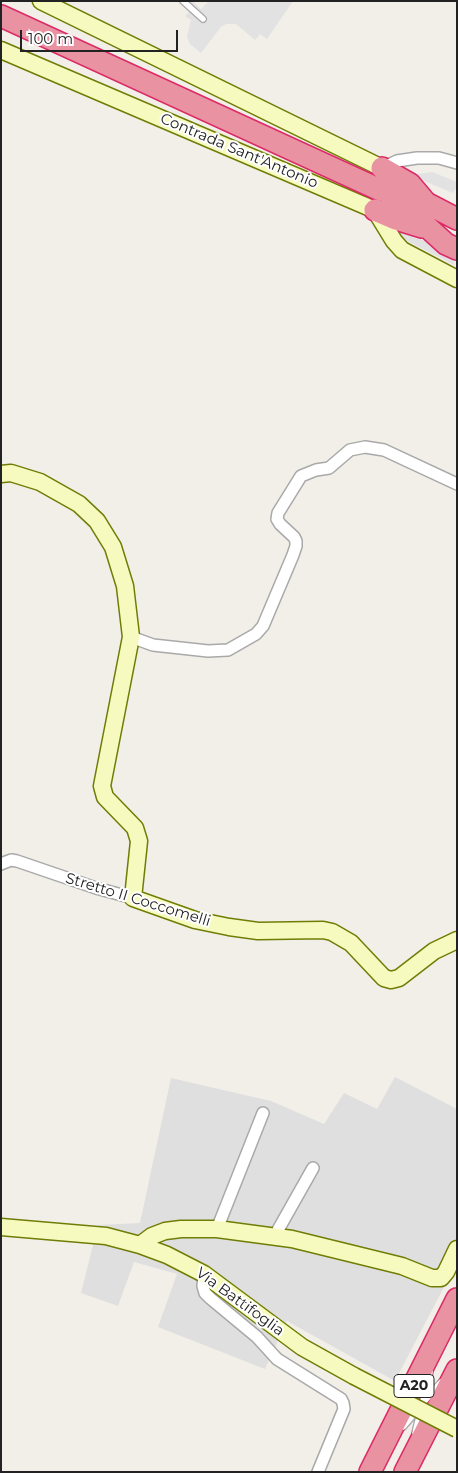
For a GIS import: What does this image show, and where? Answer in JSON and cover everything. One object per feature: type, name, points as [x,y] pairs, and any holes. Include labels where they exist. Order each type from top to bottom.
[{"type":"highway","points":[[1,16],[378,189],[404,205],[427,228],[446,244],[457,250]]},
{"type":"highway","points":[[378,189],[410,184],[457,209]]},
{"type":"highway","points":[[410,184],[444,221],[457,228]]},
{"type":"highway","points":[[378,189],[428,204],[457,209]]},
{"type":"highway","points":[[428,204],[457,219]]},
{"type":"highway","points":[[427,228],[457,240]]},
{"type":"highway","name":"A20","points":[[373,1465],[440,1336],[457,1299]]},
{"type":"highway","name":"A20","points":[[405,1472],[457,1370]]},
{"type":"street","points":[[41,1],[378,189],[394,241],[402,250],[457,279]]},
{"type":"street","name":"Contrada Sant'Antonio","points":[[1,50],[378,189]]},
{"type":"street","points":[[378,189],[397,162],[417,158],[439,158],[457,163]]},
{"type":"street","points":[[131,638],[153,645],[208,652],[228,650],[256,634],[263,626],[296,546],[294,536],[277,519],[278,513],[301,476],[316,470],[330,468],[350,450],[365,447],[384,450],[457,484]]},
{"type":"street","points":[[1,474],[11,473],[40,482],[79,504],[97,521],[113,547],[124,586],[131,638],[102,786],[105,796],[135,828],[139,841],[133,898]]},
{"type":"street","name":"Stretto II Coccomelli","points":[[1,864],[11,860],[23,862],[196,920],[229,927],[267,931],[323,930],[332,932],[351,942],[384,978],[391,980],[399,978],[434,951],[457,940]]},
{"type":"street","points":[[217,1229],[263,1113]]},
{"type":"street","points":[[276,1237],[278,1230],[313,1168]]},
{"type":"street","name":"Via Battifoglia","points":[[1,1227],[106,1236],[140,1245],[167,1255],[204,1274],[302,1347],[457,1429]]},
{"type":"street","points":[[140,1245],[152,1236],[165,1232],[181,1229],[217,1229],[292,1239],[402,1266],[432,1278],[441,1278],[457,1250]]},
{"type":"street","points":[[204,1274],[203,1286],[205,1293],[210,1298],[257,1337],[278,1359],[343,1403],[344,1409],[318,1472]]},
{"type":"lane","points":[[183,1],[203,20]]},
{"type":"lane","points":[[414,1438],[440,1336]]},
{"type":"lane","points":[[373,1465],[457,1362]]},
{"type":"lane","points":[[405,1472],[411,1446]]},
{"type":"shaded area","points":[[186,1],[192,1],[201,9],[209,1],[293,1],[267,39],[260,34],[255,40],[236,24],[226,24],[221,27],[201,53],[190,44],[187,37],[191,20],[185,16],[194,8]]},
{"type":"shaded area","points":[[432,172],[457,182],[457,187],[453,193],[410,175]]},
{"type":"shaded area","points":[[392,224],[453,256],[454,265],[398,236]]},
{"type":"shaded area","points":[[395,1077],[457,1109],[457,1262],[395,1381],[287,1321],[265,1369],[158,1327],[177,1274],[134,1262],[118,1306],[81,1293],[98,1225],[140,1223],[171,1078],[271,1101],[324,1124],[344,1093],[377,1109]]}]
